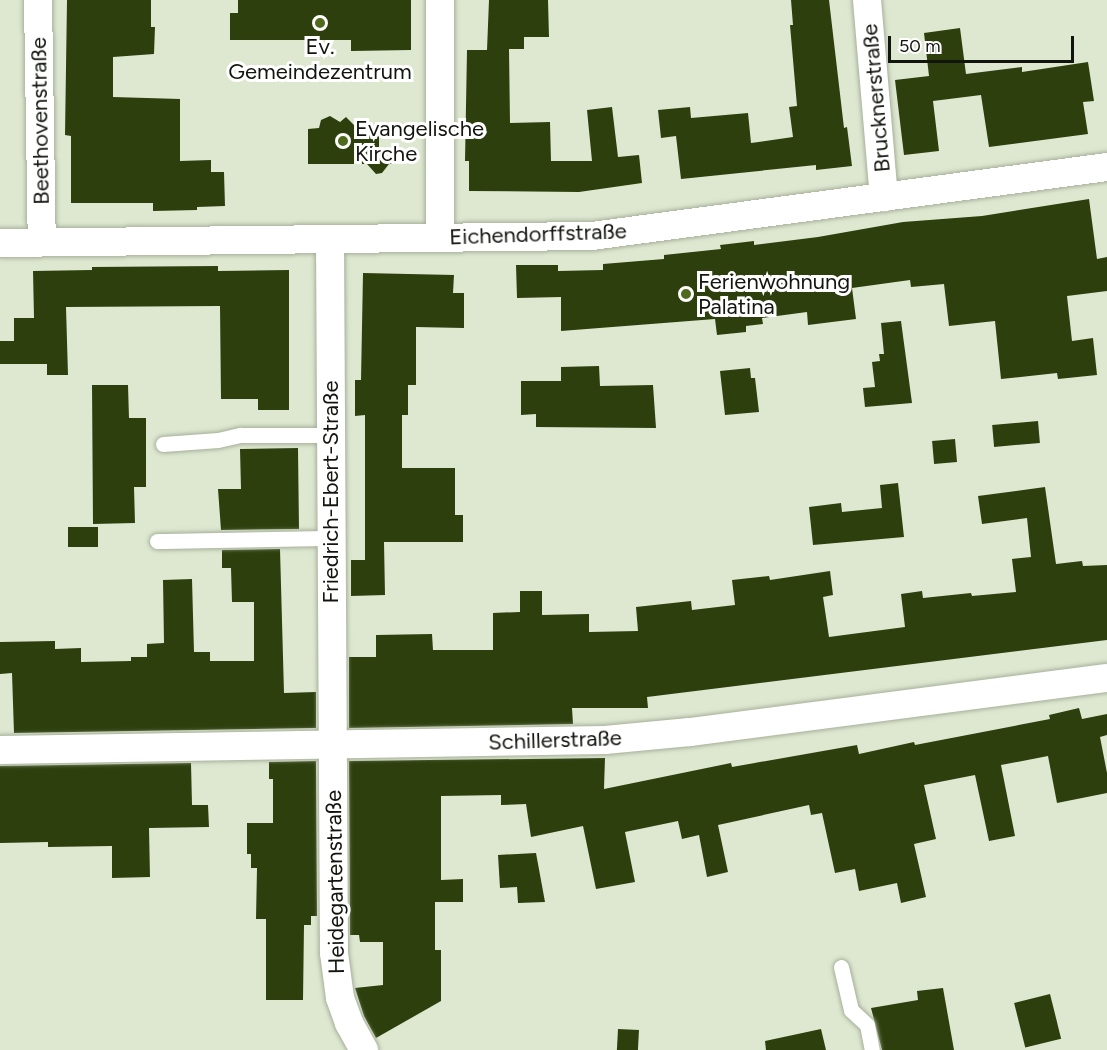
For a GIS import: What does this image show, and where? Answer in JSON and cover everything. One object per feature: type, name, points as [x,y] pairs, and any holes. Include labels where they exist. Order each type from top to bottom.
[{"type":"street","name":"Beethovenstraße","points":[[38,0],[42,242]]},
{"type":"street","points":[[440,238],[441,0]]},
{"type":"street","name":"Brucknerstraße","points":[[867,0],[884,197]]},
{"type":"street","name":"Eichendorffstraße","points":[[0,243],[592,236],[1107,167]]},
{"type":"street","name":"Friedrich-Ebert-Straße","points":[[330,239],[333,744]]},
{"type":"street","name":"Schillerstraße","points":[[0,750],[605,740],[1107,678]]},
{"type":"street","name":"Heidegartenstraße","points":[[333,744],[335,974],[349,1023],[364,1050]]},
{"type":"lane","points":[[163,444],[219,440],[240,435],[332,435]]},
{"type":"lane","points":[[157,541],[331,538]]},
{"type":"lane","points":[[841,967],[851,1010],[867,1025],[872,1050]]},
{"type":"building","points":[[67,0],[151,0],[151,27],[155,27],[154,54],[113,57],[113,97],[180,99],[180,161],[211,160],[211,172],[224,172],[225,206],[197,207],[197,210],[153,211],[153,203],[71,203],[71,136],[65,135]]},
{"type":"building","name":"Ev. Gemeindezentrum","points":[[238,0],[411,0],[411,50],[351,51],[351,40],[230,40],[230,13],[238,13]]},
{"type":"building","points":[[489,0],[548,0],[549,37],[524,37],[524,49],[509,49],[510,123],[550,122],[551,161],[592,161],[587,110],[612,107],[618,157],[639,155],[642,183],[579,192],[469,191],[469,161],[465,161],[467,50],[487,50]]},
{"type":"building","points":[[791,0],[829,0],[844,128],[847,127],[852,166],[816,170],[816,165],[681,179],[676,136],[661,138],[658,110],[690,107],[691,118],[748,113],[751,143],[793,137],[789,107],[797,106],[790,25],[793,25]]},
{"type":"building","points":[[960,28],[966,74],[1022,67],[1022,72],[1088,62],[1094,101],[1083,102],[1088,134],[989,147],[981,95],[933,101],[939,151],[904,155],[895,80],[929,76],[924,33]]},
{"type":"building","name":"Evangelische Kirche","points":[[330,116],[340,122],[346,117],[358,129],[379,129],[379,149],[394,164],[389,164],[382,173],[376,174],[367,164],[308,164],[308,129],[319,128],[321,120]]},
{"type":"building","points":[[1089,199],[1097,259],[1107,257],[1107,291],[1067,296],[1072,341],[1093,338],[1097,375],[1058,379],[1057,373],[1001,379],[995,321],[949,326],[944,284],[911,287],[910,280],[852,288],[856,319],[808,325],[807,312],[762,318],[763,324],[746,326],[746,332],[717,335],[715,319],[561,331],[561,297],[517,298],[516,265],[558,265],[558,271],[603,270],[603,264],[664,259],[664,255],[721,249],[720,245],[754,241],[754,245],[818,237],[903,222],[982,216]]},
{"type":"building","points":[[218,266],[218,271],[289,270],[289,410],[258,410],[258,399],[221,399],[220,306],[66,307],[68,375],[47,375],[47,364],[0,364],[0,341],[14,341],[14,318],[34,318],[33,271],[92,270],[92,267]]},
{"type":"building","points":[[363,273],[454,275],[453,293],[464,293],[464,328],[416,327],[416,385],[408,385],[408,415],[402,415],[402,468],[455,468],[455,515],[463,515],[463,542],[384,542],[385,595],[351,596],[351,560],[365,560],[365,415],[355,416],[355,380],[361,380]]},
{"type":"building","points":[[901,321],[912,403],[865,407],[863,388],[875,387],[872,362],[880,361],[879,354],[884,354],[881,323]]},
{"type":"building","points":[[599,366],[600,386],[653,385],[656,428],[536,427],[536,414],[521,415],[521,381],[561,381],[561,367]]},
{"type":"building","points":[[750,368],[751,378],[755,378],[759,412],[725,415],[720,371]]},
{"type":"building","points":[[92,385],[128,385],[129,418],[146,418],[146,487],[134,487],[135,523],[93,524]]},
{"type":"building","points":[[1038,421],[1040,443],[994,447],[992,425]]},
{"type":"building","points":[[955,439],[957,462],[934,464],[932,441]]},
{"type":"building","points":[[298,448],[299,529],[221,530],[218,489],[241,489],[240,449]]},
{"type":"building","points":[[898,483],[904,537],[813,545],[809,507],[841,503],[842,512],[882,508],[880,485]]},
{"type":"building","points":[[1045,487],[1056,564],[1082,561],[1083,566],[1107,565],[1107,640],[647,697],[648,708],[572,708],[573,724],[349,728],[349,657],[376,657],[376,635],[432,634],[433,650],[493,650],[493,613],[520,612],[520,591],[542,591],[542,615],[589,614],[589,632],[638,631],[636,607],[691,601],[692,610],[735,605],[732,580],[769,576],[770,580],[830,571],[833,595],[823,597],[829,637],[905,627],[901,594],[922,591],[923,598],[971,593],[972,596],[1016,592],[1012,559],[1031,557],[1027,518],[982,524],[978,496]]},
{"type":"building","points":[[68,527],[98,527],[98,547],[68,547]]},
{"type":"building","points":[[280,549],[284,693],[316,692],[316,728],[14,733],[12,673],[0,674],[0,642],[55,641],[55,649],[81,648],[81,662],[131,661],[131,657],[147,657],[147,644],[164,643],[163,580],[192,579],[194,652],[210,652],[210,661],[254,661],[254,602],[232,602],[231,568],[222,568],[222,550]]},
{"type":"building","points":[[1079,708],[1082,719],[1107,714],[1107,735],[1100,737],[1107,773],[1107,793],[1057,803],[1048,756],[1001,765],[1015,836],[989,841],[975,775],[924,785],[936,839],[914,844],[926,897],[901,903],[897,883],[859,891],[855,869],[835,873],[822,813],[811,815],[809,805],[718,825],[728,872],[707,877],[699,835],[682,839],[678,821],[625,832],[635,882],[596,889],[583,826],[531,837],[526,804],[501,805],[501,795],[441,796],[441,880],[463,879],[463,902],[435,902],[435,950],[441,950],[441,1001],[376,1038],[364,1016],[355,988],[383,985],[383,942],[360,942],[359,935],[350,935],[349,761],[605,758],[604,789],[731,763],[732,767],[857,745],[859,754],[914,742],[915,745],[1050,719],[1049,715]]},
{"type":"building","points":[[316,761],[317,916],[311,916],[311,925],[304,925],[303,1000],[266,1000],[266,919],[256,919],[257,868],[251,868],[251,854],[247,854],[247,823],[273,823],[273,779],[269,779],[269,762]]},
{"type":"building","points":[[191,763],[192,805],[208,805],[209,827],[149,828],[150,877],[112,878],[112,846],[48,847],[48,842],[0,843],[0,766]]},
{"type":"building","points":[[536,853],[545,902],[518,903],[517,887],[500,888],[498,855]]},
{"type":"building","points":[[943,988],[954,1050],[882,1050],[871,1008],[918,1000],[917,991]]},
{"type":"building","points":[[1050,994],[1061,1039],[1025,1048],[1014,1003]]},
{"type":"building","points":[[618,1029],[639,1030],[638,1050],[617,1050]]},
{"type":"building","points":[[821,1029],[826,1050],[766,1050],[765,1041]]},
{"type":"place","name":"Ev. Gemeindezentrum","points":[[320,23]]},
{"type":"place","name":"Evangelische Kirche","points":[[343,141]]},
{"type":"place","name":"Ferienwohnung Palatina","points":[[686,294]]}]
